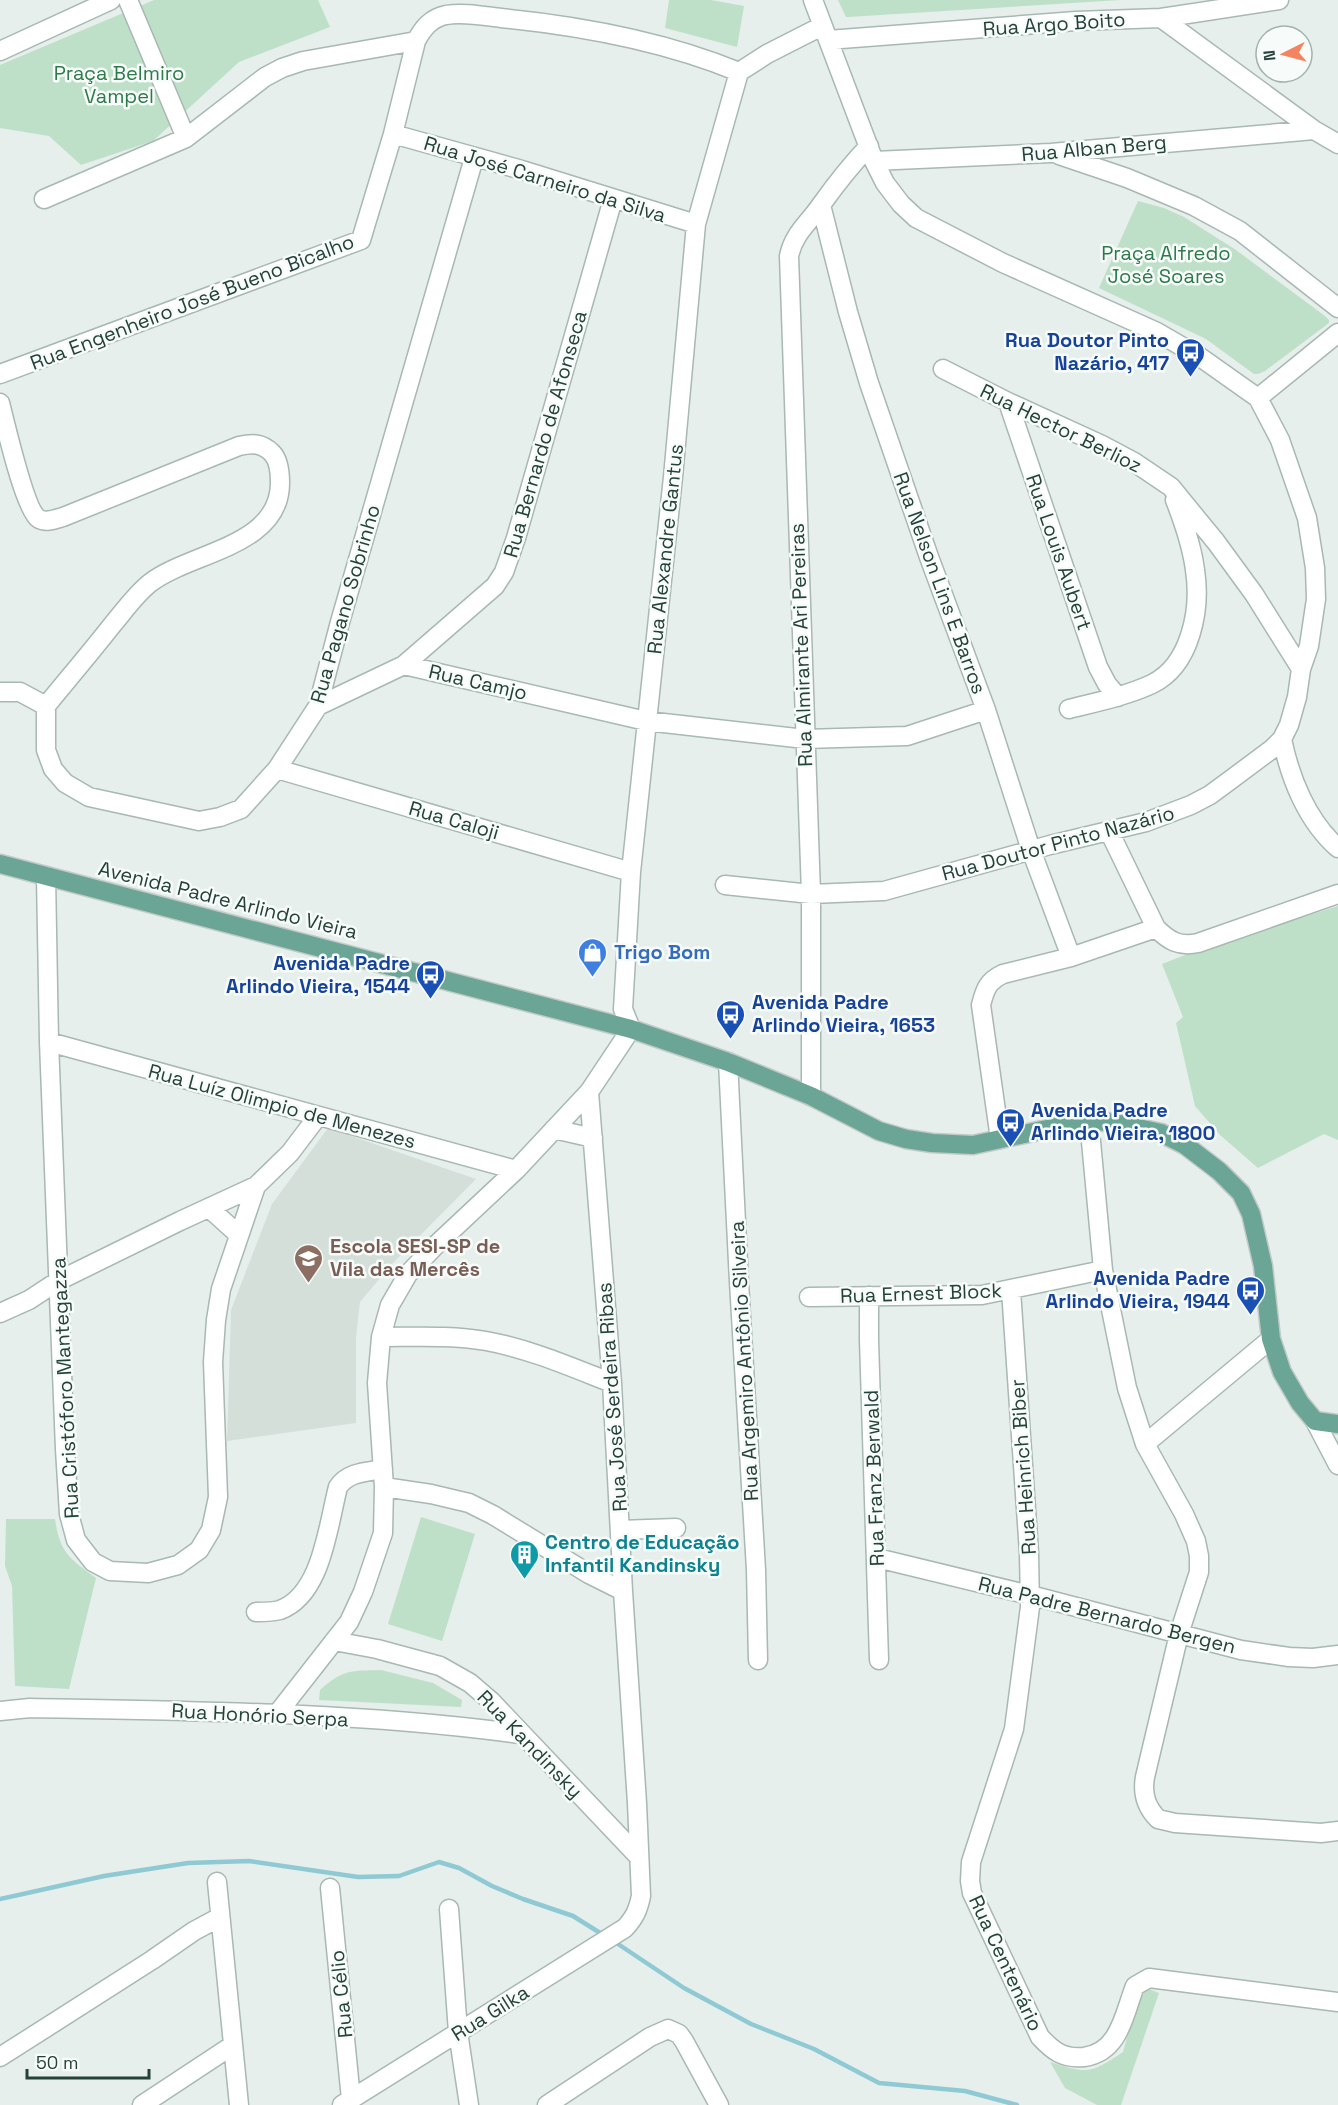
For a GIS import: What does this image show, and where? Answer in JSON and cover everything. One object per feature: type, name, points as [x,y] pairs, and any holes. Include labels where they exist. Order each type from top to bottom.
[{"type":"main road","name":"Avenida Padre Arlindo Vieira","points":[[0,864],[631,1029],[728,1062],[811,1096],[879,1131],[906,1139],[973,1145],[1089,1120],[1161,1133],[1185,1145],[1219,1171],[1241,1193],[1251,1214],[1263,1266],[1271,1339],[1282,1372],[1300,1403],[1315,1421]]},
{"type":"main road","points":[[1315,1421],[1338,1424]]},
{"type":"street","points":[[0,51],[111,0]]},
{"type":"street","points":[[128,0],[186,138]]},
{"type":"street","name":"Rua Doutor Pinto Nazário","points":[[725,885],[811,894],[884,891],[1161,817],[1200,800],[1272,749],[1282,739],[1289,725],[1297,697],[1301,669],[1309,646],[1316,599],[1315,568],[1307,518],[1280,440],[1258,398],[1200,357],[1157,332],[1003,263],[916,218],[901,204],[885,183],[813,0]]},
{"type":"street","name":"Rua Argo Boito","points":[[825,33],[1161,18],[1279,0]]},
{"type":"street","points":[[44,199],[186,138],[265,77],[282,68],[303,61],[417,41],[423,28],[430,22],[468,7],[547,24],[631,38],[709,60],[739,72],[767,54],[825,33]]},
{"type":"street","points":[[1161,18],[1314,130],[1338,144]]},
{"type":"street","name":"Rua Engenheiro José Bueno Bicalho","points":[[0,374],[361,240],[393,134],[417,41]]},
{"type":"street","name":"Rua Alexandre Gantus","points":[[631,1029],[624,1009],[631,872],[673,477],[696,224],[739,72]]},
{"type":"street","name":"Rua Alban Berg","points":[[872,154],[1051,153],[1133,144],[1314,130]]},
{"type":"street","name":"Rua José Carneiro da Silva","points":[[393,134],[696,224]]},
{"type":"street","points":[[1133,144],[1121,157],[1120,164],[1136,182]]},
{"type":"street","points":[[1051,153],[1136,182],[1194,206],[1240,231],[1338,308]]},
{"type":"street","name":"Rua Almirante Ari Pereiras","points":[[811,1096],[811,894],[789,256],[794,237],[839,179],[872,154]]},
{"type":"street","name":"Rua Pagano Sobrinho","points":[[46,706],[46,750],[53,769],[65,783],[88,797],[199,821],[220,817],[241,809],[277,769],[318,706],[474,158]]},
{"type":"street","name":"Rua Bernardo de Afonseca","points":[[404,665],[495,586],[504,572],[613,199]]},
{"type":"street","name":"Rua Nelson Lins E Barros","points":[[821,205],[869,383],[929,557],[986,710],[1031,850],[1071,957]]},
{"type":"street","points":[[1258,398],[1338,333]]},
{"type":"street","name":"Rua Hector Berlioz","points":[[943,369],[1102,445],[1134,462],[1171,487],[1248,585],[1301,669]]},
{"type":"street","name":"Rua Louis Aubert","points":[[1008,402],[1098,667],[1107,684],[1119,697]]},
{"type":"street","points":[[0,403],[26,496],[32,512],[39,519],[63,518],[245,444],[265,446],[275,456],[280,475],[277,505],[267,522],[235,543],[179,566],[149,584],[46,706],[20,692],[0,692]]},
{"type":"street","points":[[1069,709],[1119,697],[1154,683],[1173,667],[1188,644],[1195,609],[1196,573],[1187,533],[1171,487]]},
{"type":"street","name":"Rua Camjo","points":[[318,706],[404,665],[646,721],[805,740],[907,736],[986,710]]},
{"type":"street","points":[[1282,739],[1286,757],[1302,798],[1315,822],[1338,848]]},
{"type":"street","name":"Rua Caloji","points":[[277,769],[631,872]]},
{"type":"street","points":[[1109,831],[1156,928],[1174,943],[1189,945],[1338,894]]},
{"type":"street","name":"Rua Cristóforo Mantegazza","points":[[46,876],[49,1042],[69,1514],[76,1540],[93,1562],[110,1571],[148,1573],[165,1570],[199,1550],[211,1530],[218,1497],[213,1362],[221,1289],[256,1186],[290,1153],[318,1116]]},
{"type":"street","points":[[1000,1139],[981,1005],[985,989],[993,979],[1003,974],[1071,957],[1156,928]]},
{"type":"street","points":[[277,1714],[349,1622],[363,1592],[383,1533],[383,1478],[377,1383],[381,1337],[390,1305],[408,1274],[435,1245],[516,1170],[589,1092],[631,1029]]},
{"type":"street","name":"Rua Luíz Olimpio de Menezes","points":[[49,1042],[516,1170]]},
{"type":"street","name":"Rua Argemiro Antônio Silveira","points":[[728,1062],[756,1570],[758,1660]]},
{"type":"street","name":"Rua José Serdeira Ribas","points":[[589,1092],[612,1383],[623,1591],[638,1803],[641,1896],[630,1923]]},
{"type":"street","points":[[1089,1120],[1103,1270],[1126,1389],[1145,1444],[1184,1514],[1198,1548],[1199,1572],[1179,1634],[1143,1786],[1147,1804],[1158,1819],[1175,1823],[1311,1832],[1338,1831]]},
{"type":"street","points":[[554,1128],[593,1138]]},
{"type":"street","points":[[0,1312],[29,1300],[58,1281],[256,1186]]},
{"type":"street","points":[[209,1208],[239,1235]]},
{"type":"street","name":"Rua Ernest Block","points":[[809,1297],[982,1295],[1103,1270]]},
{"type":"street","name":"Rua Heinrich Biber","points":[[1008,1750],[1014,1728],[1030,1595],[1011,1290]]},
{"type":"street","name":"Rua Franz Berwald","points":[[869,1296],[879,1660]]},
{"type":"street","points":[[381,1337],[485,1340],[534,1353],[612,1383]]},
{"type":"street","points":[[1145,1444],[1271,1339]]},
{"type":"street","points":[[1315,1421],[1338,1465]]},
{"type":"street","points":[[256,1612],[279,1610],[304,1593],[317,1572],[338,1487],[349,1476],[383,1478],[431,1494],[470,1503],[589,1574],[623,1591]]},
{"type":"street","points":[[620,1530],[676,1528]]},
{"type":"street","name":"Rua Padre Bernardo Bergen","points":[[877,1558],[1241,1650],[1289,1657],[1313,1658],[1338,1655]]},
{"type":"street","name":"Rua Kandinsky","points":[[334,1641],[376,1649],[440,1666],[470,1683],[490,1701],[639,1857]]},
{"type":"street","name":"Rua Honório Serpa","points":[[0,1711],[30,1708],[277,1714],[520,1734]]},
{"type":"street","name":"Rua Centenário","points":[[1008,1750],[971,1862],[970,1881],[972,1893],[1040,2037],[1052,2050],[1063,2056],[1077,2058],[1104,2050],[1116,2037],[1135,1986],[1149,1978],[1338,2002]]},
{"type":"street","points":[[217,1882],[239,2105]]},
{"type":"street","name":"Rua Célio","points":[[330,1888],[347,2102]]},
{"type":"street","points":[[449,1909],[458,2032],[469,2105]]},
{"type":"street","points":[[0,2057],[152,1960],[186,1935],[220,1917]]},
{"type":"street","name":"Rua Gilka","points":[[347,2102],[630,1923]]},
{"type":"street","points":[[547,2105],[664,2030],[675,2031],[684,2041],[719,2105]]},
{"type":"street","points":[[142,2105],[233,2045]]},
{"type":"shaded area","name":"Escola SESI-SP de Vila das Mercês","points":[[328,1128],[476,1179],[392,1264],[360,1302],[356,1338],[356,1423],[227,1441],[231,1310],[272,1204]]},
{"type":"green space","name":"Praça Belmiro Vampel","points":[[154,0],[318,0],[330,27],[239,62],[153,141],[81,165],[49,136],[0,128],[0,65]]},
{"type":"green space","points":[[669,0],[711,0],[744,6],[737,47],[665,28]]},
{"type":"green space","points":[[838,0],[1121,0],[846,17]]},
{"type":"green space","name":"Praça Alfredo José Soares","points":[[1138,201],[1164,208],[1184,217],[1236,250],[1325,316],[1329,323],[1265,371],[1254,374],[1206,339],[1099,288]]},
{"type":"green space","points":[[1338,906],[1338,1140],[1324,1134],[1258,1168],[1220,1135],[1195,1106],[1176,1023],[1183,1017],[1162,964]]},
{"type":"green space","points":[[421,1517],[475,1534],[442,1641],[388,1624]]},
{"type":"green space","points":[[6,1519],[55,1519],[60,1540],[67,1554],[96,1578],[69,1689],[15,1686],[12,1586],[5,1566]]},
{"type":"green space","points":[[381,1670],[433,1683],[462,1700],[461,1707],[319,1700],[320,1690],[341,1675],[355,1671]]},
{"type":"green space","points":[[1141,1986],[1159,1993],[1121,2105],[1097,2105],[1065,2088],[1050,2062],[1073,2069],[1088,2070],[1103,2065],[1123,2052]]},
{"type":"waterway","points":[[0,1899],[104,1876],[188,1863],[249,1861],[358,1877],[399,1876],[439,1862],[459,1868],[492,1886],[523,1899],[573,1916],[605,1936]]},
{"type":"waterway","points":[[612,1940],[684,1988],[751,2024],[814,2049],[879,2083],[965,2091],[1017,2105]]},
{"type":"place","name":"Rua Doutor Pinto Nazário, 417","points":[[1190,378]]},
{"type":"place","name":"Trigo Bom","points":[[593,978]]},
{"type":"place","name":"Avenida Padre Arlindo Vieira, 1544","points":[[431,1000]]},
{"type":"place","name":"Avenida Padre Arlindo Vieira, 1653","points":[[731,1040]]},
{"type":"place","name":"Avenida Padre Arlindo Vieira, 1800","points":[[1010,1148]]},
{"type":"place","name":"Escola SESI-SP de Vila das Mercês","points":[[309,1284]]},
{"type":"place","name":"Avenida Padre Arlindo Vieira, 1944","points":[[1251,1316]]},
{"type":"place","name":"Centro de Educação Infantil Kandinsky","points":[[524,1580]]}]
